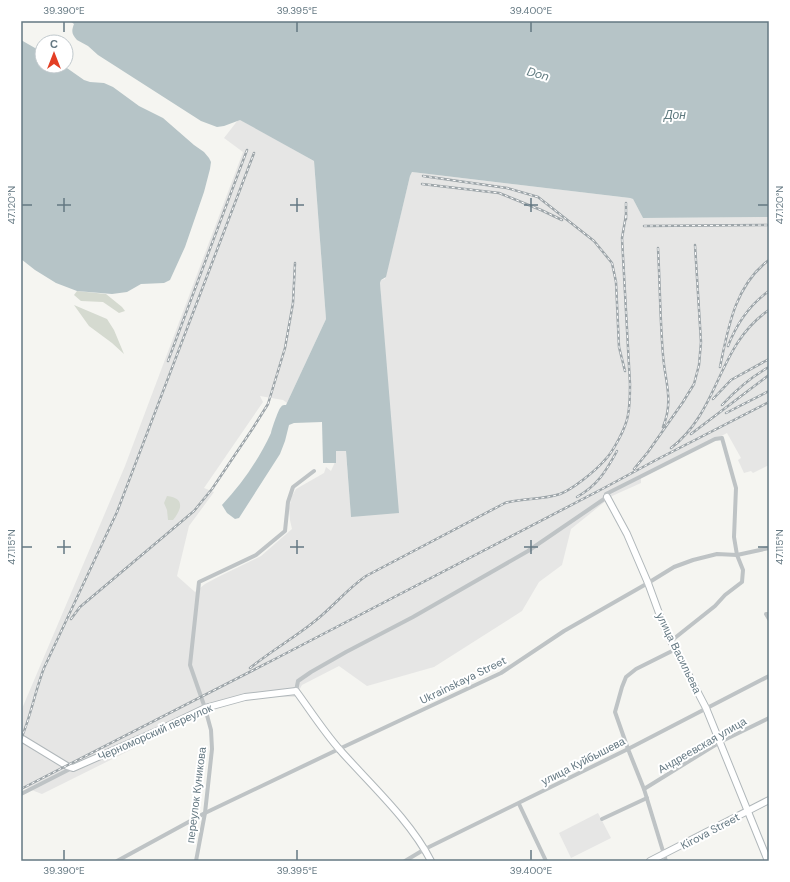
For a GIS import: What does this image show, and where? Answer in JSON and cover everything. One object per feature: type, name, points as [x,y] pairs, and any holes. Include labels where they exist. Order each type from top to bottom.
[{"type":"street","points":[[431,861],[425,849],[389,804],[339,749],[296,691],[298,681],[310,672],[413,617],[528,550],[607,496],[688,452],[715,439],[722,438],[736,488],[734,538],[737,555],[743,570],[742,582],[725,595],[715,606],[671,640]]},
{"type":"street","name":"переулок Куникова","points":[[196,861],[205,813],[212,749],[211,730],[190,665],[199,582],[256,555],[285,532],[288,502],[293,486],[314,471]]},
{"type":"street","name":"улица Васильева","points":[[607,496],[627,534],[648,583],[663,624],[706,708],[768,861]]},
{"type":"street","name":"Ukrainskaya Street","points":[[117,861],[205,813],[501,673],[564,631],[674,567],[693,560],[717,554],[737,555],[769,548]]},
{"type":"street","points":[[767,614],[769,619]]},
{"type":"street","points":[[665,858],[644,789],[615,712],[626,677],[636,669],[676,649]]},
{"type":"street","name":"улица Куйбышева","points":[[404,861],[425,849],[628,749],[769,676]]},
{"type":"street","name":"Черноморский переулок","points":[[73,768],[205,708],[245,697],[296,691]]},
{"type":"street","name":"Андреевская улица","points":[[644,789],[720,742],[769,718]]},
{"type":"street","points":[[21,738],[67,766],[73,768]]},
{"type":"street","points":[[21,794],[73,768]]},
{"type":"street","points":[[602,819],[647,798]]},
{"type":"street","name":"Kirova Street","points":[[650,861],[665,858],[769,800]]},
{"type":"street","points":[[519,804],[546,861]]},
{"type":"shaded area","points":[[238,120],[241,120],[314,161],[326,319],[287,403],[283,400],[260,396],[263,402],[204,488],[214,492],[189,526],[177,576],[195,592],[205,584],[261,556],[292,529],[289,508],[292,496],[296,489],[324,473],[326,467],[331,471],[335,462],[336,451],[346,451],[351,517],[386,366],[380,283],[381,280],[385,279],[412,172],[630,198],[633,199],[643,218],[769,217],[769,465],[753,473],[751,471],[744,473],[738,460],[741,458],[727,433],[641,478],[641,483],[612,496],[571,529],[562,565],[539,582],[522,611],[434,667],[367,686],[339,666],[302,685],[295,697],[252,697],[209,711],[42,794],[21,786],[21,711],[125,466],[243,152],[224,138]]},
{"type":"shaded area","points":[[77,291],[106,294],[125,311],[119,313],[103,302],[81,301],[74,295]]},
{"type":"shaded area","points":[[74,305],[107,319],[114,330],[124,354],[89,326]]},
{"type":"shaded area","points":[[167,496],[177,499],[180,505],[180,508],[173,520],[168,520],[167,510],[164,503]]},
{"type":"shaded area","points":[[598,813],[611,838],[571,858],[559,833]]},
{"type":"water","name":"Дон","points":[[70,21],[769,21],[769,217],[643,218],[633,199],[630,198],[412,172],[386,277],[381,280],[380,283],[399,513],[351,517],[346,451],[336,451],[336,463],[323,463],[322,422],[294,423],[289,425],[280,454],[239,518],[235,519],[227,513],[222,505],[243,480],[261,452],[271,433],[280,408],[286,405],[326,319],[314,161],[240,120],[217,127],[201,121],[77,40],[72,33],[74,24]]},
{"type":"water","points":[[21,40],[34,47],[34,74],[74,73],[84,80],[104,83],[113,87],[139,106],[163,118],[204,152],[211,162],[204,192],[185,247],[170,280],[164,283],[141,284],[127,292],[112,294],[77,291],[56,283],[21,259]]},
{"type":"railway","points":[[168,361],[247,150]]},
{"type":"railway","points":[[21,739],[44,668],[117,512],[254,153]]},
{"type":"railway","points":[[423,176],[507,188],[538,197],[594,241],[612,263],[616,282],[619,347],[625,371]]},
{"type":"railway","points":[[422,184],[499,193],[562,220]]},
{"type":"railway","points":[[626,203],[626,219]]},
{"type":"railway","points":[[250,668],[315,621],[366,576],[505,503],[546,497],[565,492],[589,475],[608,457],[619,440],[625,426],[630,403],[622,238],[626,215]]},
{"type":"railway","points":[[644,226],[769,225]]},
{"type":"railway","points":[[634,469],[648,452],[694,384],[699,365],[701,342],[695,245]]},
{"type":"railway","points":[[658,248],[662,342],[668,391],[668,408],[663,427]]},
{"type":"railway","points":[[720,367],[726,337],[735,308],[748,282],[757,270],[769,260]]},
{"type":"railway","points":[[71,619],[80,607],[194,511],[212,489],[253,428],[268,404],[285,348],[293,303],[295,263]]},
{"type":"railway","points":[[728,346],[744,315],[755,302],[769,291]]},
{"type":"railway","points":[[671,448],[687,433],[700,416],[728,359],[739,341],[752,324],[769,310]]},
{"type":"railway","points":[[713,399],[731,380],[769,359]]},
{"type":"railway","points":[[722,405],[744,384],[769,367]]},
{"type":"railway","points":[[691,434],[769,375]]},
{"type":"railway","points":[[726,413],[769,391]]},
{"type":"railway","points":[[21,789],[277,658],[769,402]]},
{"type":"railway","points":[[577,497],[591,488],[601,477],[617,451]]},
{"type":"water label","name":"Don","points":[[538,74]]}]
